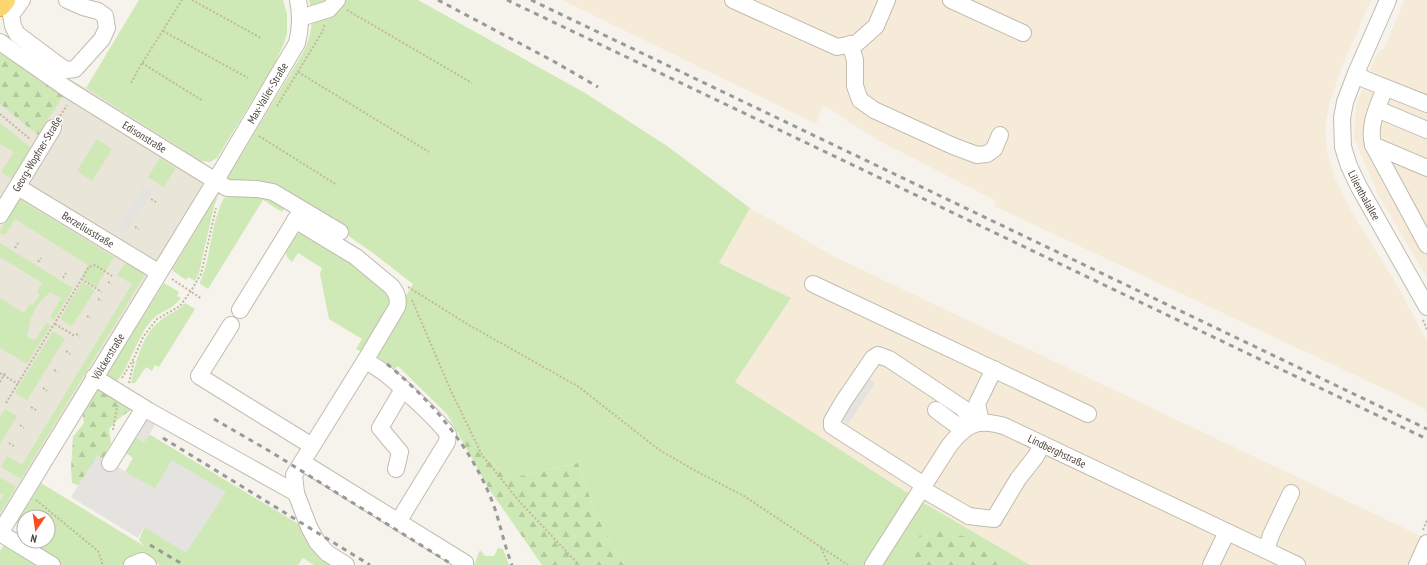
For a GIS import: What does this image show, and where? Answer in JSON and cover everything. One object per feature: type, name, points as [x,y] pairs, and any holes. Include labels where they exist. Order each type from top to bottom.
[{"type":"highway","points":[[0,5],[4,0]]},
{"type":"street","points":[[22,0],[11,15],[12,26],[17,34],[67,70],[75,69],[102,39],[107,28],[106,16],[102,6],[83,8],[67,0]]},
{"type":"street","name":"Max-Valier-Straße","points":[[221,184],[297,43],[300,29],[298,0]]},
{"type":"street","points":[[733,0],[837,47],[857,43],[876,26],[887,0]]},
{"type":"street","points":[[952,0],[1024,33]]},
{"type":"street","name":"Lilienthalallee","points":[[1388,0],[1345,102],[1342,118],[1342,138],[1345,156],[1359,187],[1427,307]]},
{"type":"street","points":[[300,18],[329,4]]},
{"type":"street","name":"Edisonstraße","points":[[0,42],[74,94],[221,184]]},
{"type":"street","points":[[850,44],[855,60],[855,86],[860,100],[874,110],[977,155],[987,154],[994,149],[1000,135]]},
{"type":"street","points":[[1356,73],[1364,79],[1427,104]]},
{"type":"street","points":[[1385,88],[1371,131],[1373,145],[1427,245]]},
{"type":"street","points":[[1377,109],[1427,130]]},
{"type":"street","name":"Georg-Wopfner-Straße","points":[[0,215],[53,128]]},
{"type":"street","points":[[1373,145],[1427,168]]},
{"type":"street","points":[[221,184],[273,192],[299,215],[356,257],[392,287],[397,293],[397,307],[294,475],[296,493],[309,527],[317,542],[327,553],[346,565]]},
{"type":"street","name":"Völckerstraße","points":[[0,533],[158,272],[221,184]]},
{"type":"street","name":"Berzeliusstraße","points":[[18,187],[158,272]]},
{"type":"street","points":[[299,215],[340,232]]},
{"type":"street","points":[[240,310],[299,215]]},
{"type":"street","points":[[813,284],[1088,414]]},
{"type":"street","points":[[231,325],[199,376],[312,446]]},
{"type":"street","points":[[972,425],[964,409],[889,359],[878,355],[873,358],[832,421],[832,426],[969,516],[994,520],[1018,479],[1036,456],[1042,445]]},
{"type":"street","points":[[365,361],[374,365],[389,376],[438,421],[448,434],[447,442],[398,522]]},
{"type":"street","points":[[873,565],[949,446],[972,425],[977,404],[994,370]]},
{"type":"street","points":[[94,378],[144,408],[296,493]]},
{"type":"street","points":[[396,469],[400,452],[380,428],[403,389]]},
{"type":"street","points":[[110,463],[144,408]]},
{"type":"street","points":[[936,410],[972,425]]},
{"type":"street","name":"Lindberghstraße","points":[[972,425],[993,423],[1004,426],[1227,532],[1270,557],[1297,565]]},
{"type":"street","points":[[302,462],[465,563],[465,565]]},
{"type":"street","points":[[1270,557],[1271,535],[1291,493]]},
{"type":"street","points":[[1211,565],[1227,532]]},
{"type":"street","points":[[0,533],[52,565]]},
{"type":"street","points":[[1417,565],[1427,543]]},
{"type":"street","points":[[132,565],[142,561],[148,565]]},
{"type":"path","points":[[131,83],[182,0]]},
{"type":"path","points":[[192,0],[261,38]]},
{"type":"path","points":[[329,4],[472,83]]},
{"type":"path","points":[[162,31],[248,78]]},
{"type":"path","points":[[142,63],[203,101]]},
{"type":"path","points":[[298,72],[429,152]]},
{"type":"path","name":"Georg-Wopfner-Straße","points":[[53,128],[74,94]]},
{"type":"path","points":[[0,114],[41,149]]},
{"type":"path","points":[[259,136],[337,185]]},
{"type":"path","points":[[120,393],[143,337],[157,319],[180,306],[201,274],[214,214],[219,200],[221,184]]},
{"type":"path","points":[[152,199],[156,202]]},
{"type":"path","points":[[135,227],[139,230]]},
{"type":"path","points":[[15,248],[18,243]]},
{"type":"path","points":[[38,262],[41,258]]},
{"type":"path","points":[[6,403],[89,267],[95,265],[112,276]]},
{"type":"path","points":[[63,278],[66,273]]},
{"type":"path","points":[[81,279],[102,292]]},
{"type":"path","points":[[173,279],[202,299]]},
{"type":"path","points":[[108,282],[112,284]]},
{"type":"path","points":[[410,292],[407,286],[469,325],[579,387],[658,448],[692,469],[744,496],[848,565]]},
{"type":"path","points":[[412,298],[451,391],[482,455],[519,501],[579,565]]},
{"type":"path","points":[[98,299],[102,301]]},
{"type":"path","points":[[55,324],[80,336]]},
{"type":"path","points":[[66,351],[70,354]]},
{"type":"path","points":[[120,393],[134,358]]},
{"type":"path","points":[[54,370],[58,372]]},
{"type":"path","points":[[0,373],[5,374],[18,384]]},
{"type":"path","points":[[0,382],[5,374]]},
{"type":"path","points":[[43,388],[47,391]]},
{"type":"path","points":[[31,407],[36,410]]},
{"type":"path","points":[[20,425],[24,428]]},
{"type":"path","points":[[9,443],[14,446]]},
{"type":"path","points":[[31,496],[98,551],[102,565]]},
{"type":"path","points":[[820,546],[829,565]]},
{"type":"shaded area","points":[[562,0],[1371,0],[1342,67],[1330,101],[1325,126],[1327,151],[1334,176],[1353,214],[1396,283],[1426,339],[1427,410],[994,206],[996,201],[876,139],[823,105],[816,124]]},
{"type":"shaded area","points":[[1404,0],[1427,0],[1427,278],[1379,196],[1354,138],[1356,105],[1376,55],[1385,47]]},
{"type":"shaded area","points":[[0,42],[86,88],[201,161],[228,182],[36,480],[20,509],[16,509],[16,516],[0,545]]},
{"type":"shaded area","points":[[144,186],[153,191],[126,233],[117,228]]},
{"type":"shaded area","points":[[750,208],[835,257],[1427,539],[1427,565],[1030,565],[915,498],[735,382],[791,298],[719,263]]},
{"type":"shaded area","points":[[868,378],[875,383],[848,424],[841,419]]},
{"type":"shaded area","points":[[148,416],[157,421],[145,442],[135,437]]},
{"type":"shaded area","points":[[97,455],[155,489],[172,460],[226,492],[186,553],[144,527],[138,538],[71,497]]},
{"type":"green space","points":[[139,0],[283,0],[287,14],[287,34],[284,43],[274,65],[217,158],[210,162],[201,161],[86,88]]},
{"type":"green space","points":[[309,0],[418,0],[585,93],[667,146],[750,208],[719,263],[791,298],[735,382],[915,498],[1030,565],[626,565],[616,552],[595,512],[578,463],[508,479],[447,414],[398,366],[395,369],[377,356],[374,350],[413,284],[373,253],[321,217],[226,180],[304,51],[309,38],[312,20]]},
{"type":"green space","points":[[0,53],[63,96],[38,135],[0,104]]},
{"type":"green space","points":[[0,123],[30,147],[29,152],[12,179],[1,172],[14,152],[0,144]]},
{"type":"green space","points":[[97,139],[112,149],[92,181],[77,171]]},
{"type":"green space","points":[[160,158],[176,168],[164,187],[148,177]]},
{"type":"green space","points":[[243,195],[261,196],[274,200],[290,212],[284,209],[282,212],[263,200],[208,289],[200,284],[200,282],[207,261],[213,229],[219,208],[224,198]]},
{"type":"green space","points":[[19,199],[114,257],[96,287],[81,278],[88,265],[15,219],[5,235],[0,233]]},
{"type":"green space","points":[[214,199],[217,199],[214,206],[199,273],[195,281],[188,277],[186,280],[172,270]]},
{"type":"green space","points":[[302,232],[326,241],[395,300],[365,354],[356,349],[362,339],[329,319],[320,274],[322,268],[298,253],[292,262],[287,257],[285,249],[293,235]]},
{"type":"green space","points":[[0,243],[73,288],[54,320],[50,317],[61,298],[50,292],[39,303],[31,317],[27,337],[36,339],[46,323],[51,325],[27,364],[0,348],[0,298],[24,313],[30,304],[33,305],[40,294],[37,292],[42,283],[0,257]]},
{"type":"green space","points":[[128,263],[143,272],[144,276],[21,479],[1,467],[7,456],[22,465],[132,284],[117,275],[125,264]]},
{"type":"green space","points":[[82,282],[95,290],[72,326],[60,319]]},
{"type":"green space","points":[[164,283],[179,292],[177,296],[181,298],[174,305],[154,318],[147,326],[115,384],[105,376]]},
{"type":"green space","points":[[185,303],[195,309],[159,367],[155,365],[152,371],[146,367],[135,383],[131,383],[144,341],[160,321]]},
{"type":"green space","points":[[53,331],[65,339],[27,400],[15,393]]},
{"type":"green space","points":[[99,386],[132,409],[117,420],[109,429],[111,443],[98,467],[82,487],[72,483],[71,469],[73,437],[84,423],[82,412]]},
{"type":"green space","points":[[5,409],[17,416],[0,444],[0,417]]},
{"type":"green space","points":[[447,414],[508,479],[578,463],[595,512],[616,552],[626,565],[542,565],[489,489]]},
{"type":"green space","points":[[149,434],[305,528],[338,565],[314,565],[303,558],[298,565],[160,565],[146,557],[127,565],[59,565],[35,549],[56,549],[56,509],[25,509],[41,483],[144,546],[139,540],[172,461],[155,489],[125,472],[133,458],[123,451],[132,435],[144,442]]},
{"type":"green space","points":[[0,477],[16,487],[0,513],[0,501],[4,495],[0,493]]},
{"type":"green space","points":[[923,527],[980,540],[1012,565],[913,565],[908,563]]},
{"type":"green space","points":[[4,545],[12,547],[42,565],[0,565],[0,551]]},
{"type":"green space","points":[[498,548],[503,549],[509,565],[474,565],[480,550],[485,556],[494,556]]},
{"type":"railway","points":[[438,0],[553,61],[598,87]]},
{"type":"railway","points":[[507,0],[1427,439]]},
{"type":"railway","points":[[531,0],[1427,429]]},
{"type":"railway","points":[[387,364],[436,411],[464,447],[476,467],[495,509],[512,565]]},
{"type":"railway","points":[[214,419],[271,452],[453,565]]},
{"type":"railway","points":[[163,438],[370,565]]},
{"type":"railway","points":[[150,545],[184,565]]}]
